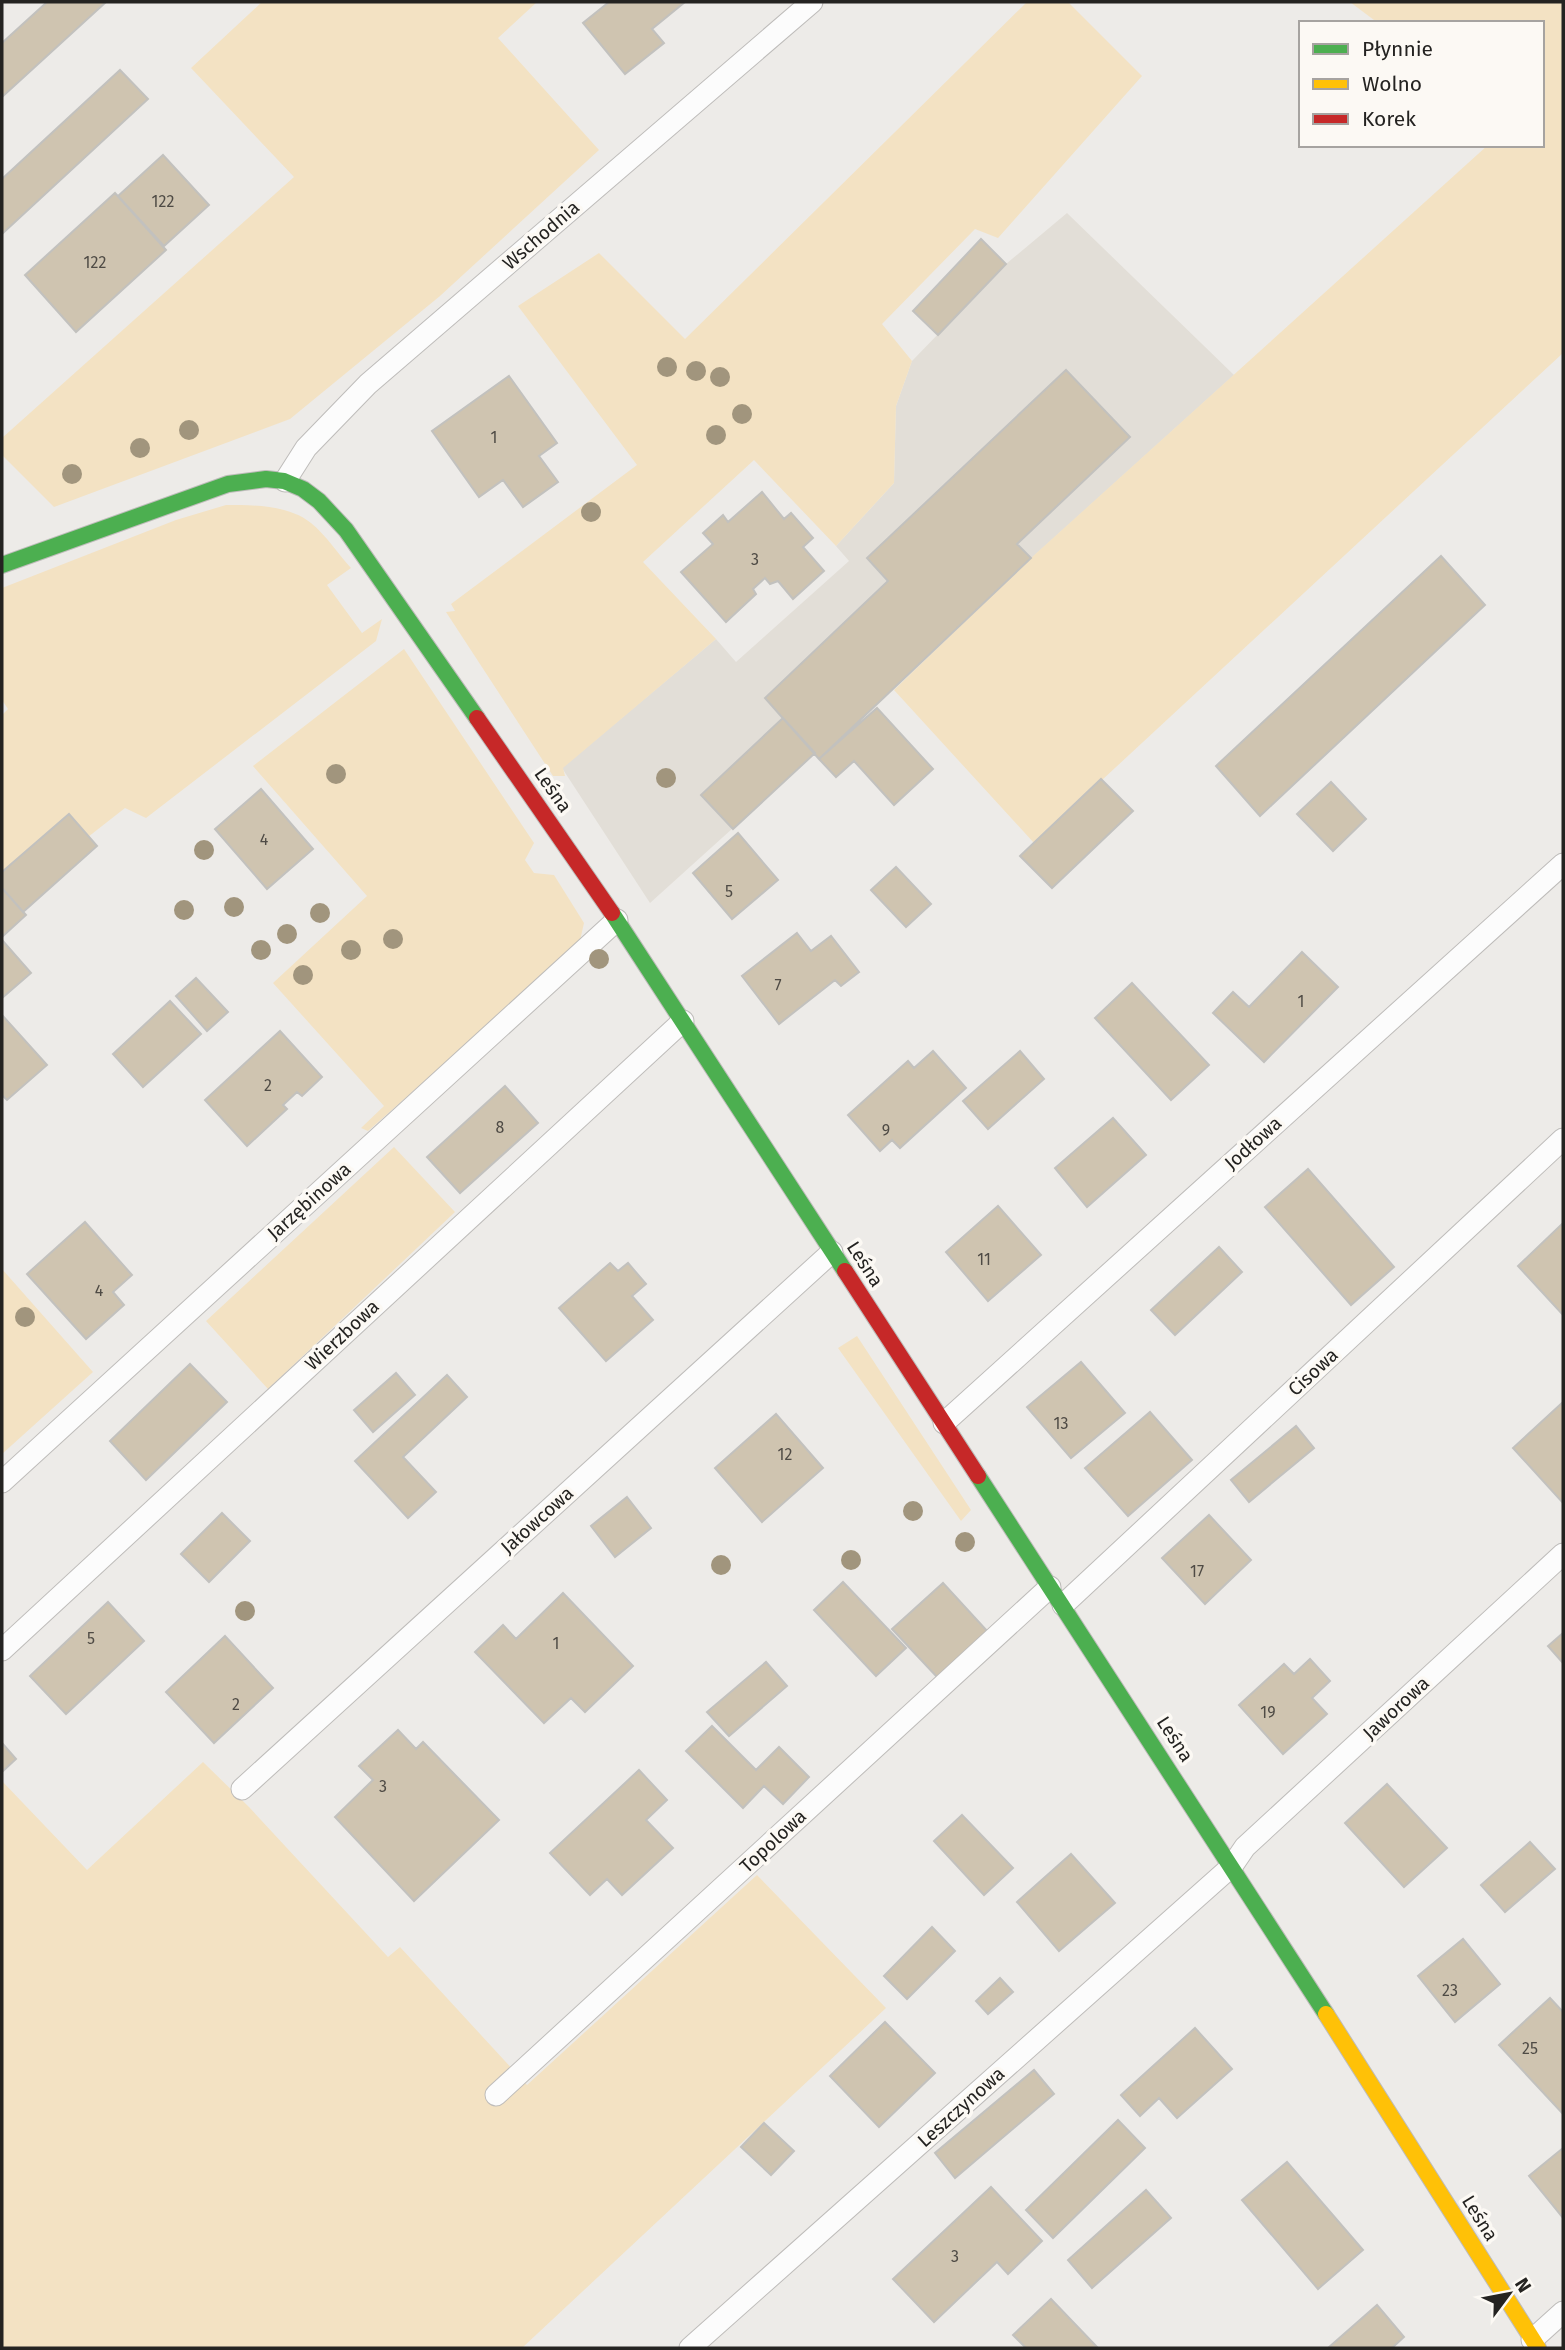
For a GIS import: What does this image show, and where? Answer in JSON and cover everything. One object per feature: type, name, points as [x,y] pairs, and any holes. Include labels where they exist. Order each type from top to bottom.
[{"type":"street","name":"Leśna","points":[[2,565],[232,484],[258,479],[285,481],[304,489],[346,530],[617,920],[1063,1605],[1535,2344]]},
{"type":"lane","name":"Wschodnia","points":[[285,481],[306,448],[368,384],[812,2]]},
{"type":"lane","name":"Jodłowa","points":[[944,1423],[1563,863]]},
{"type":"lane","name":"Jarzębinowa","points":[[2,1482],[617,920]]},
{"type":"lane","name":"Wierzbowa","points":[[2,1650],[683,1021]]},
{"type":"lane","name":"Cisowa","points":[[1063,1605],[1563,1139]]},
{"type":"lane","name":"Jałowcowa","points":[[242,1789],[832,1252]]},
{"type":"lane","name":"Jaworowa","points":[[1231,1866],[1255,1838],[1563,1554]]},
{"type":"lane","name":"Topolowa","points":[[496,2095],[1050,1587]]},
{"type":"lane","name":"Leszczynowa","points":[[690,2348],[1231,1866]]},
{"type":"lane","points":[[1535,2344],[1563,2312]]},
{"type":"shaded area","points":[[262,2],[537,2],[498,38],[599,150],[440,296],[290,419],[54,507],[2,455],[2,438],[294,177],[191,68]]},
{"type":"shaded area","points":[[1027,2],[1068,2],[1142,76],[998,238],[975,229],[882,324],[912,361],[896,406],[894,483],[836,546],[754,460],[643,562],[716,639],[563,768],[565,776],[553,776],[446,612],[455,611],[451,604],[637,465],[518,306],[599,253],[685,339]]},
{"type":"shaded area","points":[[1350,2],[1563,2],[1563,353],[1034,843],[894,690],[1031,558],[1486,147],[1544,147],[1544,21],[1375,21]]},
{"type":"shaded area","points":[[1067,213],[1234,375],[650,903],[562,768],[716,639],[736,662],[849,561],[836,546],[894,483],[896,406],[912,361],[1006,264]]},
{"type":"shaded area","points":[[226,505],[282,509],[311,523],[351,568],[327,585],[362,633],[382,619],[376,641],[146,818],[125,808],[88,837],[69,814],[2,872],[2,715],[8,709],[2,700],[2,588],[176,520]]},
{"type":"shaded area","points":[[404,649],[534,843],[525,860],[534,873],[554,875],[584,923],[579,945],[368,1131],[361,1128],[384,1106],[273,983],[367,896],[253,766]]},
{"type":"shaded area","points":[[394,1147],[455,1212],[268,1389],[206,1321]]},
{"type":"shaded area","points":[[2,1269],[93,1372],[2,1454]]},
{"type":"shaded area","points":[[857,1336],[971,1510],[961,1521],[838,1348]]},
{"type":"shaded area","points":[[203,1762],[249,1807],[388,1957],[400,1947],[527,2085],[757,1875],[886,2008],[522,2348],[2,2348],[2,1781],[87,1870]]},
{"type":"building","points":[[47,2],[106,2],[2,97],[2,43]]},
{"type":"building","points":[[609,2],[685,2],[652,29],[664,43],[625,74],[583,23]]},
{"type":"building","points":[[120,70],[148,99],[2,234],[2,179]]},
{"type":"building","points":[[163,155],[209,205],[164,246],[118,196]]},
{"type":"building","points":[[115,193],[166,250],[76,332],[25,275]]},
{"type":"building","points":[[981,239],[1006,264],[938,335],[913,311]]},
{"type":"building","points":[[1066,370],[1130,437],[1017,544],[1031,558],[819,759],[765,698],[888,581],[867,558]]},
{"type":"building","points":[[509,376],[557,443],[539,456],[558,482],[523,507],[503,480],[479,497],[432,431]]},
{"type":"building","points":[[762,492],[784,519],[791,513],[813,538],[803,547],[824,571],[793,599],[778,581],[770,584],[765,578],[753,589],[756,594],[726,622],[681,572],[713,544],[703,533],[723,515],[728,522]]},
{"type":"building","points":[[1441,556],[1485,605],[1260,816],[1216,766]]},
{"type":"building","points":[[877,708],[933,769],[894,805],[854,761],[836,777],[819,759]]},
{"type":"building","points":[[783,718],[815,753],[733,829],[701,795]]},
{"type":"building","points":[[1101,779],[1133,811],[1052,888],[1020,856]]},
{"type":"building","points":[[1331,782],[1366,819],[1333,851],[1297,814]]},
{"type":"building","points":[[261,789],[313,849],[267,889],[215,829]]},
{"type":"building","points":[[69,814],[97,846],[23,912],[2,888],[2,872]]},
{"type":"building","points":[[738,833],[778,880],[732,919],[693,873]]},
{"type":"building","points":[[896,867],[931,904],[906,927],[871,890]]},
{"type":"building","points":[[2,888],[26,915],[2,937]]},
{"type":"building","points":[[797,933],[811,951],[831,936],[859,972],[841,986],[835,980],[779,1024],[742,976]]},
{"type":"building","points":[[2,940],[31,973],[2,998]]},
{"type":"building","points":[[1302,952],[1338,987],[1264,1062],[1213,1013],[1233,992],[1249,1007]]},
{"type":"building","points":[[196,978],[228,1012],[207,1031],[176,996]]},
{"type":"building","points":[[1132,983],[1209,1065],[1171,1100],[1095,1018]]},
{"type":"building","points":[[170,1001],[201,1034],[143,1087],[113,1054]]},
{"type":"building","points":[[2,1015],[47,1065],[7,1100],[2,1095]]},
{"type":"building","points":[[280,1031],[322,1077],[302,1096],[297,1092],[283,1105],[287,1109],[247,1146],[205,1100]]},
{"type":"building","points":[[933,1051],[966,1088],[900,1148],[892,1140],[880,1151],[848,1115],[908,1061],[914,1068]]},
{"type":"building","points":[[1020,1051],[1044,1079],[988,1129],[963,1101]]},
{"type":"building","points":[[505,1086],[538,1123],[460,1193],[427,1157]]},
{"type":"building","points":[[1113,1118],[1146,1155],[1087,1207],[1055,1168]]},
{"type":"building","points":[[1308,1169],[1394,1267],[1351,1305],[1265,1207]]},
{"type":"building","points":[[998,1206],[1041,1255],[988,1301],[946,1252]]},
{"type":"building","points":[[85,1222],[132,1275],[113,1292],[124,1305],[86,1339],[27,1274]]},
{"type":"building","points":[[1563,1223],[1563,1315],[1518,1266]]},
{"type":"building","points":[[1219,1247],[1242,1272],[1175,1335],[1151,1310]]},
{"type":"building","points":[[610,1263],[618,1271],[628,1263],[646,1284],[632,1296],[653,1320],[606,1361],[559,1308]]},
{"type":"building","points":[[1081,1362],[1125,1413],[1071,1458],[1027,1407]]},
{"type":"building","points":[[190,1364],[227,1402],[146,1480],[110,1441]]},
{"type":"building","points":[[396,1373],[415,1395],[373,1432],[354,1410]]},
{"type":"building","points":[[447,1375],[467,1397],[403,1457],[436,1492],[408,1518],[355,1461]]},
{"type":"building","points":[[1563,1402],[1563,1503],[1513,1448]]},
{"type":"building","points":[[1150,1412],[1192,1460],[1128,1516],[1085,1468]]},
{"type":"building","points":[[776,1414],[823,1468],[762,1522],[715,1468]]},
{"type":"building","points":[[1296,1426],[1314,1448],[1249,1502],[1231,1480]]},
{"type":"building","points":[[627,1497],[651,1528],[615,1557],[591,1526]]},
{"type":"building","points":[[222,1513],[250,1541],[209,1582],[181,1554]]},
{"type":"building","points":[[1209,1515],[1251,1560],[1205,1604],[1162,1558]]},
{"type":"building","points":[[843,1582],[906,1648],[876,1676],[814,1610]]},
{"type":"building","points":[[943,1583],[988,1632],[938,1678],[892,1629]]},
{"type":"building","points":[[563,1593],[633,1666],[585,1712],[571,1698],[544,1723],[475,1652],[503,1625],[516,1639]]},
{"type":"building","points":[[108,1602],[144,1641],[66,1714],[30,1676]]},
{"type":"building","points":[[1563,1633],[1563,1663],[1548,1646]]},
{"type":"building","points":[[225,1636],[273,1688],[214,1743],[166,1692]]},
{"type":"building","points":[[1310,1659],[1330,1681],[1312,1698],[1327,1714],[1283,1754],[1239,1705],[1284,1664],[1294,1674]]},
{"type":"building","points":[[766,1662],[787,1686],[729,1736],[707,1712]]},
{"type":"building","points":[[712,1726],[756,1770],[779,1747],[809,1777],[783,1804],[764,1786],[743,1808],[686,1751]]},
{"type":"building","points":[[398,1730],[416,1749],[423,1742],[499,1820],[414,1901],[335,1817],[373,1780],[359,1766]]},
{"type":"building","points":[[2,1743],[16,1759],[2,1772]]},
{"type":"building","points":[[639,1770],[667,1800],[646,1820],[673,1848],[622,1895],[607,1879],[590,1895],[550,1853]]},
{"type":"building","points":[[1387,1784],[1447,1848],[1404,1887],[1345,1823]]},
{"type":"building","points":[[962,1815],[1013,1868],[984,1895],[934,1841]]},
{"type":"building","points":[[1530,1842],[1555,1869],[1505,1912],[1481,1885]]},
{"type":"building","points":[[1071,1854],[1115,1903],[1059,1951],[1017,1902]]},
{"type":"building","points":[[932,1927],[955,1951],[907,1999],[884,1976]]},
{"type":"building","points":[[1463,1939],[1500,1984],[1455,2022],[1418,1976]]},
{"type":"building","points":[[1000,1978],[1013,1992],[988,2014],[976,2001]]},
{"type":"building","points":[[1550,1998],[1563,2012],[1563,2114],[1499,2045]]},
{"type":"building","points":[[885,2022],[935,2073],[879,2127],[830,2076]]},
{"type":"building","points":[[1195,2028],[1232,2069],[1177,2118],[1159,2098],[1140,2116],[1121,2095]]},
{"type":"building","points":[[1034,2070],[1054,2094],[955,2178],[935,2153]]},
{"type":"building","points":[[1118,2120],[1145,2148],[1053,2238],[1026,2210]]},
{"type":"building","points":[[764,2123],[794,2151],[771,2175],[741,2147]]},
{"type":"building","points":[[1563,2148],[1563,2218],[1529,2176]]},
{"type":"building","points":[[1287,2162],[1363,2250],[1318,2289],[1242,2200]]},
{"type":"building","points":[[991,2187],[1042,2241],[1008,2274],[997,2262],[934,2322],[893,2279]]},
{"type":"building","points":[[1146,2190],[1171,2218],[1092,2288],[1068,2260]]},
{"type":"building","points":[[1051,2299],[1098,2348],[1026,2348],[1013,2335]]},
{"type":"building","points":[[1377,2305],[1404,2337],[1392,2348],[1328,2348]]},
{"type":"traffic: fast","points":[[2,565],[228,484],[266,479],[284,481],[303,489],[319,501],[346,530],[477,718]]},
{"type":"traffic: fast","points":[[612,913],[845,1271]]},
{"type":"traffic: fast","points":[[978,1476],[1326,2014]]},
{"type":"traffic: slow","points":[[1326,2014],[1538,2348]]},
{"type":"traffic: jam","points":[[477,718],[612,913]]},
{"type":"traffic: jam","points":[[845,1271],[978,1476]]}]
